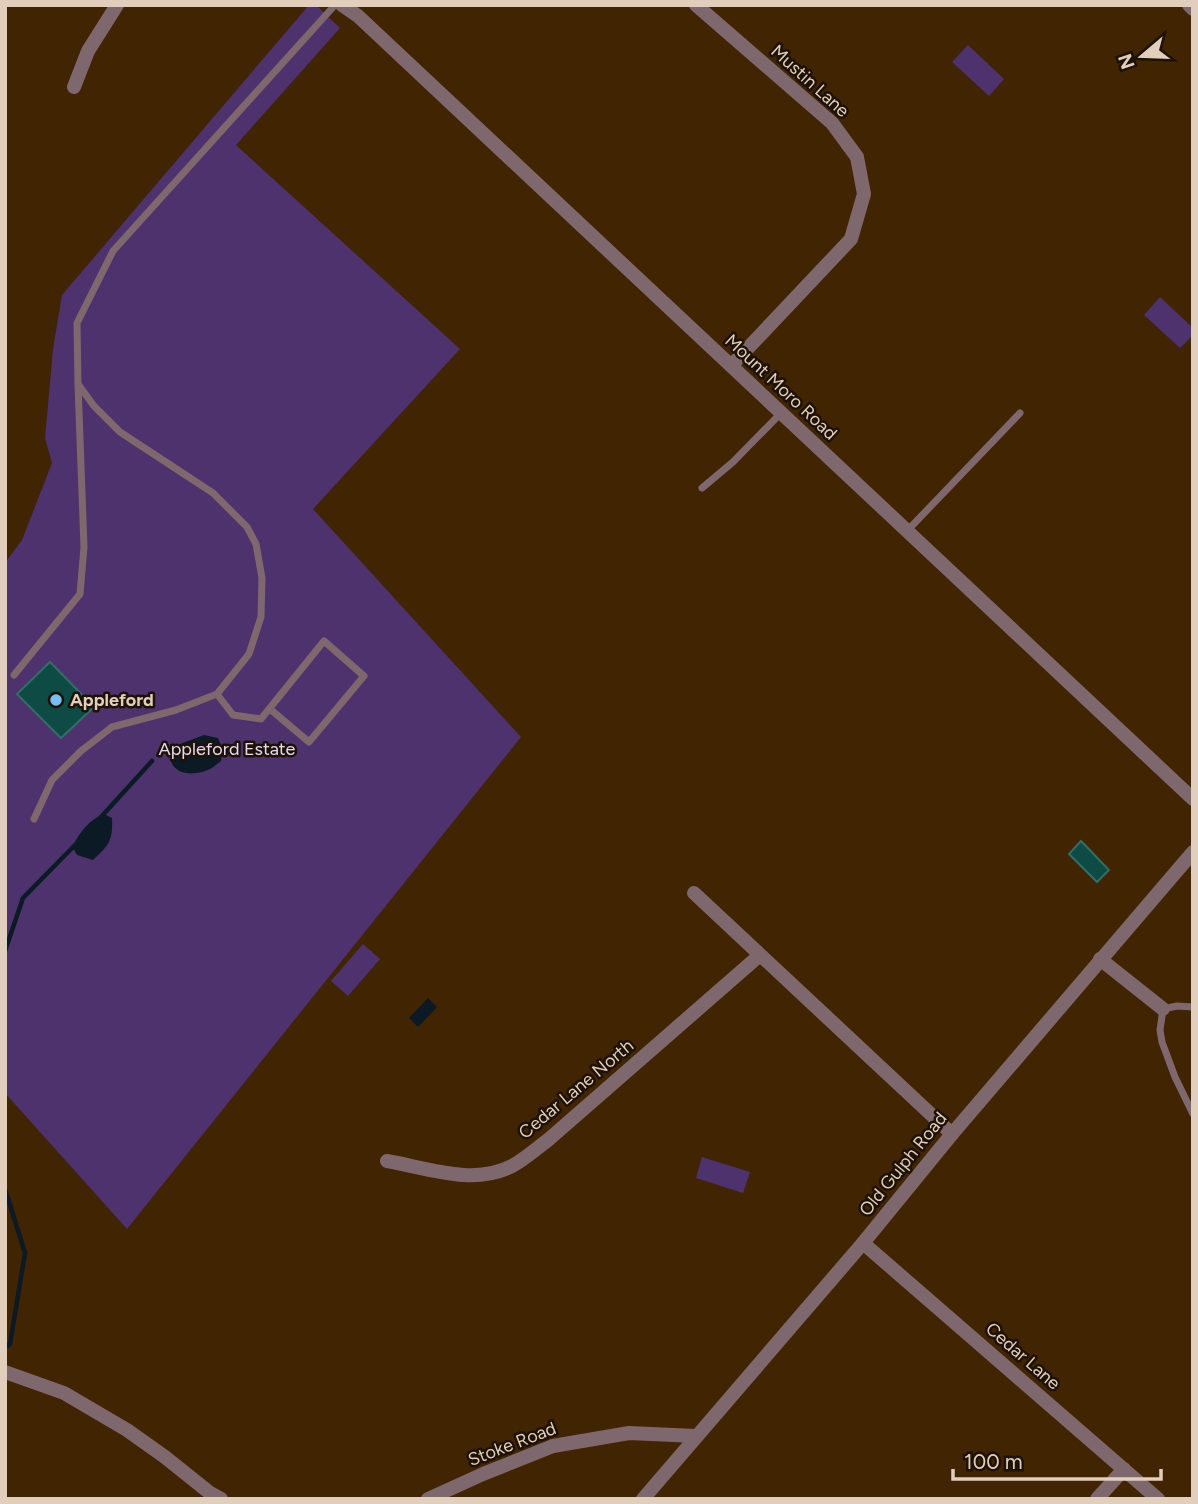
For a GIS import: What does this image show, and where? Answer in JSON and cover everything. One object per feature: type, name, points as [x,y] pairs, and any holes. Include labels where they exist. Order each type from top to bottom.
[{"type":"street","points":[[74,87],[88,51],[117,5]]},
{"type":"street","name":"Mount Moro Road","points":[[342,5],[358,16],[1193,799]]},
{"type":"street","name":"Mustin Lane","points":[[696,5],[832,123],[857,157],[864,194],[851,239],[732,366]]},
{"type":"street","points":[[1189,5],[1193,9]]},
{"type":"street","name":"Old Gulph Road","points":[[643,1499],[1193,852]]},
{"type":"street","points":[[694,893],[953,1134]]},
{"type":"street","name":"Cedar Lane North","points":[[387,1161],[447,1173],[476,1175],[498,1172],[513,1166],[548,1140],[760,955]]},
{"type":"street","points":[[1100,959],[1163,1009]]},
{"type":"street","name":"Cedar Lane","points":[[863,1243],[1158,1499]]},
{"type":"street","points":[[5,1373],[64,1393],[137,1437],[221,1499]]},
{"type":"street","name":"Stoke Road","points":[[428,1499],[553,1446],[629,1433],[696,1436]]},
{"type":"street","points":[[1097,1499],[1124,1469]]},
{"type":"lane","points":[[14,675],[80,594],[84,547],[77,323],[113,251],[335,5]]},
{"type":"lane","points":[[34,819],[52,780],[81,751],[112,727],[176,710],[218,694],[249,654],[261,617],[262,578],[256,544],[247,527],[213,493],[120,432],[94,406],[78,384]]},
{"type":"lane","points":[[702,488],[781,413]]},
{"type":"lane","points":[[907,531],[1020,413]]},
{"type":"lane","points":[[218,694],[233,715],[261,719],[324,641],[364,676],[310,742],[270,709]]},
{"type":"lane","points":[[1193,1007],[1163,1009],[1160,1030],[1175,1077],[1193,1114]]},
{"type":"green space","name":"Appleford Estate","points":[[309,5],[316,5],[340,28],[236,145],[460,349],[313,509],[521,737],[127,1229],[5,1093],[5,563],[22,540],[52,463],[45,438],[53,349],[62,295]]},
{"type":"green space","points":[[968,45],[1004,79],[989,96],[952,62]]},
{"type":"green space","points":[[1160,297],[1193,328],[1193,335],[1180,348],[1144,315]]},
{"type":"green space","points":[[363,944],[380,959],[348,996],[331,981]]},
{"type":"green space","points":[[702,1157],[750,1172],[743,1193],[696,1178]]},
{"type":"water","points":[[204,735],[218,738],[223,750],[221,761],[212,768],[196,773],[182,772],[176,768],[170,756],[172,747]]},
{"type":"water","points":[[104,814],[112,818],[111,837],[106,846],[93,860],[77,855],[73,848],[81,832],[94,819]]},
{"type":"water","points":[[428,998],[437,1007],[418,1027],[409,1018]]},
{"type":"building","name":"Appleford","points":[[50,662],[94,707],[61,738],[17,694]]},
{"type":"building","points":[[1081,841],[1109,870],[1097,882],[1069,854]]},
{"type":"waterway","points":[[101,817],[152,761]]},
{"type":"waterway","points":[[5,951],[23,898],[76,844]]},
{"type":"waterway","points":[[5,1189],[25,1253],[10,1344],[5,1347]]},
{"type":"place","name":"Appleford","points":[[56,700]]}]
